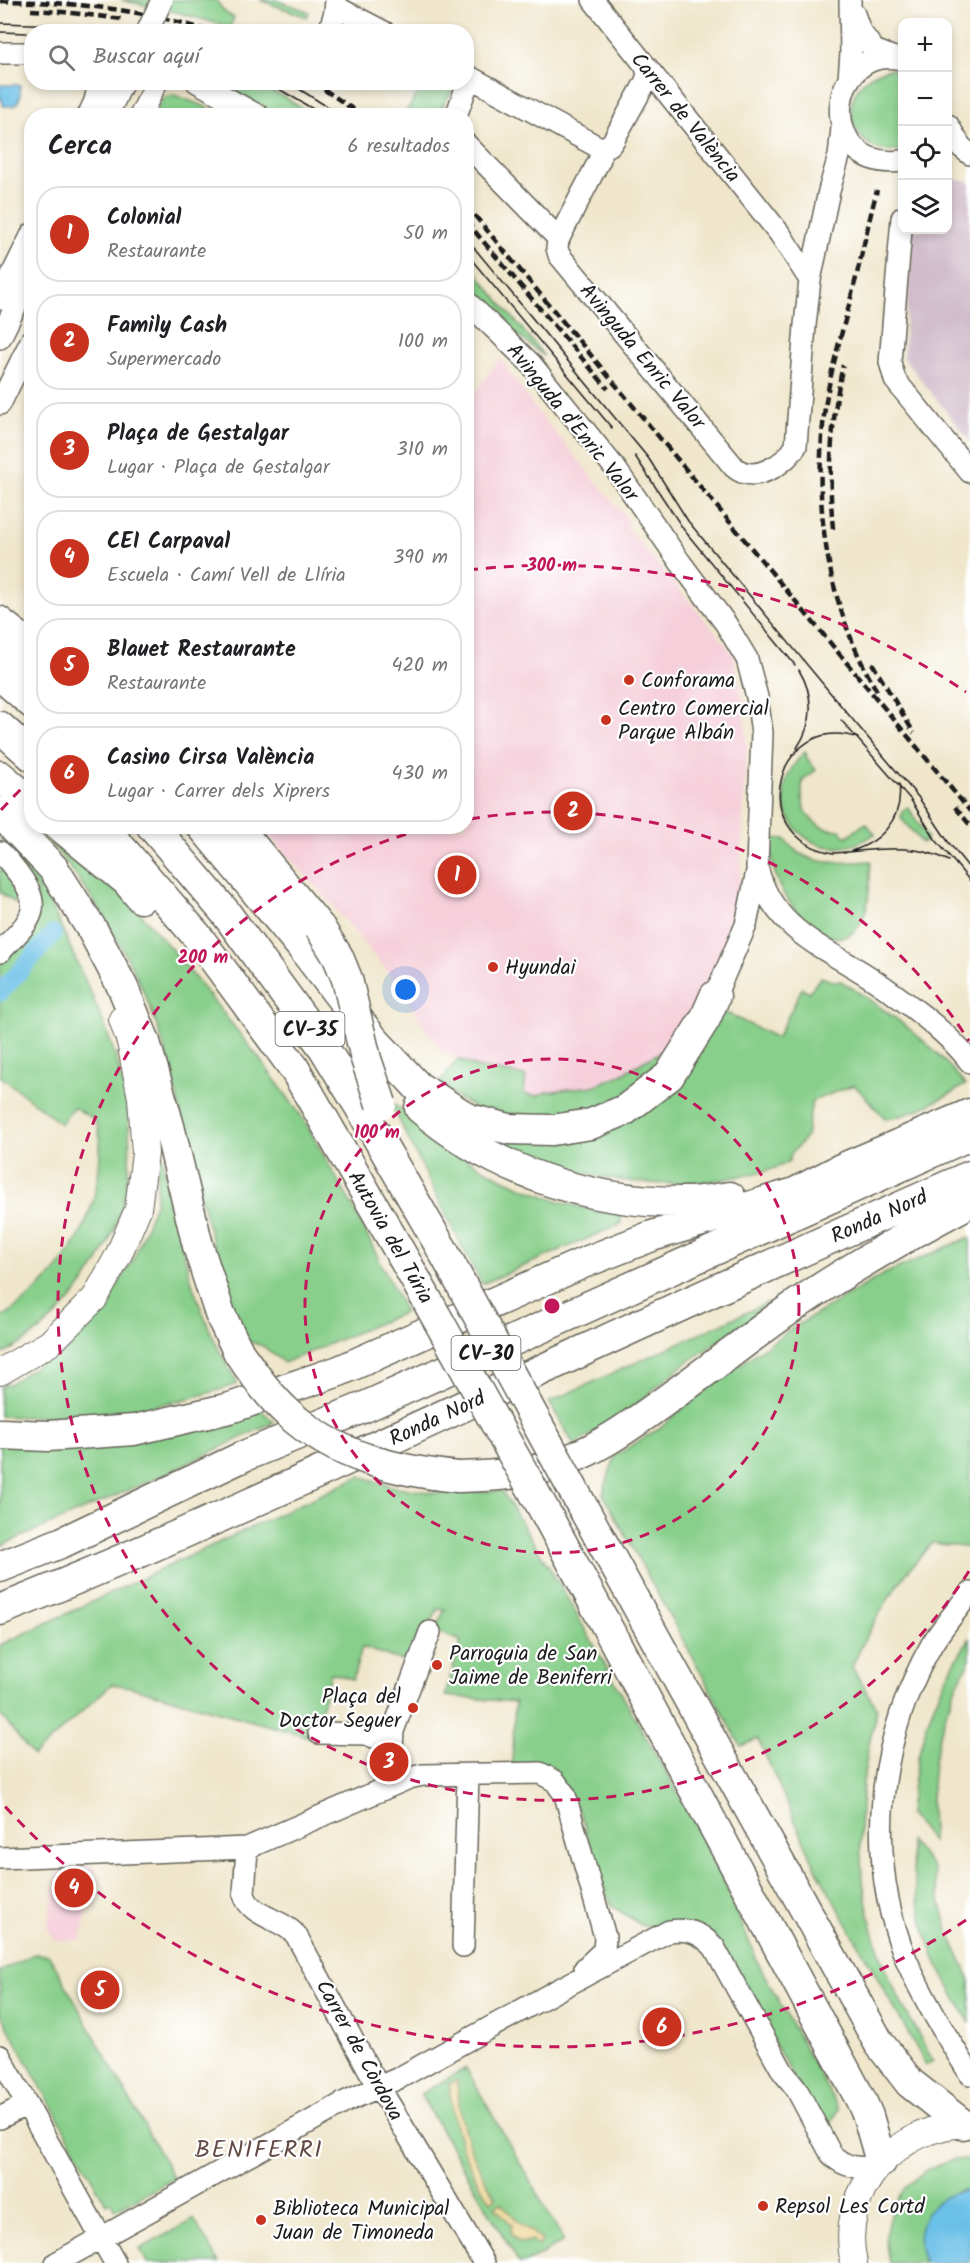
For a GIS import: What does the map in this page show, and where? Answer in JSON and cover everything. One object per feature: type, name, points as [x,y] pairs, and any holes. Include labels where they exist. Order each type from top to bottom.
[{"type":"highway","points":[[3,627],[24,658]]},
{"type":"highway","points":[[0,675],[24,696]]},
{"type":"highway","points":[[0,727],[24,749]]},
{"type":"highway","points":[[0,776],[24,796]]},
{"type":"highway","points":[[2,814],[53,868],[93,931],[123,988],[145,1042],[220,1314],[239,1353],[261,1384],[289,1414],[330,1443],[371,1462],[421,1473],[458,1477],[500,1475],[545,1467],[585,1451],[630,1426],[784,1313],[853,1268],[913,1232],[970,1202]]},
{"type":"highway","points":[[70,834],[127,881],[172,935],[261,1023]]},
{"type":"highway","name":"Autovia del Túria","points":[[109,834],[197,936],[294,1068],[549,1519],[865,2108],[881,2162]]},
{"type":"highway","name":"Autovia del Túria","points":[[159,834],[225,912],[324,1048],[360,1107],[442,1249],[879,2043],[910,2083],[966,2124]]},
{"type":"highway","points":[[209,834],[301,946],[373,1039],[418,1087],[469,1119],[509,1129],[552,1130],[591,1124],[625,1110],[669,1076],[705,1019],[715,996]]},
{"type":"highway","points":[[243,834],[320,928],[338,957],[347,979],[366,1059],[381,1104],[430,1208],[442,1249]]},
{"type":"highway","points":[[332,987],[365,1048],[406,1096],[463,1141],[545,1181],[615,1198],[687,1202],[731,1197],[841,1169]]},
{"type":"highway","points":[[0,1434],[48,1436],[134,1430],[230,1408],[339,1371],[583,1263],[642,1240],[795,1193],[841,1169],[970,1114]]},
{"type":"highway","name":"Ronda Nord","points":[[0,1567],[63,1542],[244,1456],[368,1406],[970,1135]]},
{"type":"highway","name":"Ronda Nord","points":[[0,1610],[81,1578],[404,1434],[713,1290],[970,1176]]},
{"type":"main road","points":[[0,1372],[50,1343],[95,1298],[118,1256],[138,1209],[145,1153],[141,1098],[130,1042],[112,993],[86,938],[2,814]]},
{"type":"main road","points":[[849,2258],[852,2229],[859,2200],[881,2162],[910,2139],[931,2130],[966,2124]]},
{"type":"street","points":[[151,24],[162,0]]},
{"type":"street","points":[[339,6],[357,8],[364,0]]},
{"type":"street","name":"Carrer de València","points":[[593,0],[780,234],[810,280]]},
{"type":"street","points":[[851,4],[860,31],[874,50],[898,58]]},
{"type":"street","points":[[849,79],[851,4]]},
{"type":"street","points":[[332,24],[339,6]]},
{"type":"street","points":[[339,6],[370,24]]},
{"type":"street","points":[[0,53],[24,53]]},
{"type":"street","points":[[810,280],[839,156],[842,128],[839,112],[841,94],[849,79],[861,67],[876,59],[898,58]]},
{"type":"street","points":[[474,79],[600,148],[610,145],[613,141],[645,83],[648,75],[646,67]]},
{"type":"street","points":[[92,108],[97,90]]},
{"type":"street","points":[[111,108],[119,90]]},
{"type":"street","points":[[144,108],[153,90]]},
{"type":"street","points":[[210,90],[240,108]]},
{"type":"street","points":[[458,108],[464,90]]},
{"type":"street","points":[[949,126],[961,147],[970,154]]},
{"type":"street","points":[[842,128],[850,142],[862,153],[877,160],[898,162]]},
{"type":"street","points":[[952,147],[970,154]]},
{"type":"street","points":[[562,233],[600,159],[600,148]]},
{"type":"street","name":"Avinguda Enric Valor","points":[[474,151],[562,233],[557,248],[559,255],[738,470],[746,474],[759,474],[784,461],[796,446],[804,325],[810,280]]},
{"type":"street","points":[[817,247],[825,242],[828,234],[836,192],[842,179],[851,168],[877,160]]},
{"type":"street","name":"Carrer de València","points":[[780,234],[795,244],[808,248],[817,247]]},
{"type":"street","points":[[902,234],[890,362],[895,380],[970,472]]},
{"type":"street","points":[[0,299],[24,250]]},
{"type":"street","points":[[0,338],[24,289]]},
{"type":"street","name":"Avinguda d'Enric Valor","points":[[474,309],[531,364],[615,468],[726,624],[747,659],[757,697],[762,733],[757,867]]},
{"type":"street","points":[[0,404],[24,355]]},
{"type":"street","points":[[3,627],[24,638]]},
{"type":"street","points":[[0,852],[31,890],[33,909],[23,927],[0,952]]},
{"type":"street","points":[[715,996],[746,925],[757,867]]},
{"type":"street","points":[[757,867],[768,896],[788,923],[811,942],[888,990],[919,1013],[970,1062]]},
{"type":"street","points":[[970,1593],[933,1643],[894,1731],[882,1795],[881,1824],[887,1894],[898,1936],[907,1960],[937,2019],[970,2074]]},
{"type":"street","points":[[390,1785],[389,1738],[430,1632]]},
{"type":"street","points":[[319,1733],[365,1734],[389,1738]]},
{"type":"street","points":[[0,1858],[247,1848],[390,1785],[423,1775],[540,1773],[555,1781],[565,1795],[605,1937],[604,1948],[599,1956],[556,1991]]},
{"type":"street","points":[[464,1946],[468,1775]]},
{"type":"street","name":"Carrer de Còrdova","points":[[247,1848],[244,1894],[246,1902],[253,1910],[283,1923],[296,1935],[379,2087],[484,2263]]},
{"type":"street","points":[[78,2263],[108,2249],[347,2101],[399,2078],[669,1931],[680,1929],[692,1931],[705,1938],[714,1947],[783,2072],[796,2088],[831,2154],[840,2162],[861,2168],[881,2162]]},
{"type":"street","points":[[0,2056],[108,2249]]},
{"type":"street","points":[[0,2118],[27,2104]]},
{"type":"street","points":[[56,2263],[108,2249]]},
{"type":"shaded area","points":[[952,179],[970,182],[970,441],[903,357],[913,234],[952,234]]},
{"type":"shaded area","name":"Centro Comercial Parque Albán","points":[[500,358],[534,407],[630,522],[625,525],[626,527],[732,652],[743,699],[747,742],[738,919],[678,1042],[618,1076],[593,1086],[546,1092],[537,1096],[524,1094],[526,1077],[476,1067],[442,1050],[426,1030],[401,988],[322,893],[267,834],[474,834],[474,394]]},
{"type":"shaded area","points":[[96,1867],[81,1940],[54,1940],[47,1928],[59,1868]]},
{"type":"green space","points":[[121,0],[217,0],[223,11],[234,17],[231,24],[219,24]]},
{"type":"green space","points":[[260,0],[277,0],[309,12],[307,17]]},
{"type":"green space","points":[[890,69],[898,70],[898,149],[884,150],[869,145],[859,134],[852,119],[852,104],[857,89],[870,77]]},
{"type":"green space","points":[[234,90],[268,90],[302,108],[259,108]]},
{"type":"green space","points":[[420,90],[452,90],[441,108],[408,108]]},
{"type":"green space","points":[[174,95],[208,108],[157,108],[164,97]]},
{"type":"green space","points":[[474,270],[544,356],[502,323],[474,296]]},
{"type":"green space","points":[[805,752],[816,770],[803,780],[802,800],[808,816],[821,826],[840,830],[846,837],[866,823],[875,834],[852,845],[831,847],[812,841],[796,829],[787,812],[784,793],[790,772]]},
{"type":"green space","points":[[908,807],[927,837],[925,842],[922,843],[901,818],[903,810]]},
{"type":"green space","points":[[43,834],[55,834],[120,890],[180,959],[259,1058],[302,1117],[353,1207],[405,1312],[284,1363],[263,1346],[246,1341],[220,1269],[174,1084],[154,1018],[128,959],[112,930],[76,875]]},
{"type":"green space","points":[[0,838],[27,868],[44,893],[99,1011],[116,1057],[124,1089],[130,1144],[124,1198],[117,1222],[94,1268],[61,1310],[42,1328],[22,1343],[0,1355],[0,1319],[38,1289],[54,1273],[79,1236],[95,1193],[99,1168],[100,1136],[93,1119],[73,1107],[61,1124],[0,1076],[0,964],[25,938],[37,891]]},
{"type":"green space","points":[[772,838],[785,839],[803,855],[824,862],[871,861],[869,893],[864,917],[851,934],[841,937],[830,936],[809,923],[791,905],[781,889],[772,861]]},
{"type":"green space","points":[[0,869],[5,872],[17,896],[15,903],[0,892]]},
{"type":"green space","points":[[821,977],[835,982],[841,981],[892,1015],[924,1041],[965,1085],[917,1110],[886,1119],[854,1085],[812,1101],[806,1137],[791,1154],[789,1161],[768,1170],[711,1181],[677,1184],[642,1183],[575,1171],[510,1147],[479,1132],[601,1125],[716,1008],[777,1038],[802,988],[809,992]]},
{"type":"green space","points":[[678,1042],[676,1048],[637,1089],[581,1116],[486,1115],[435,1084],[443,1078],[458,1059],[476,1067],[526,1076],[524,1094],[537,1096],[546,1092],[593,1086],[618,1076]]},
{"type":"green space","points":[[389,1100],[445,1145],[473,1163],[555,1200],[621,1215],[621,1224],[482,1284]]},
{"type":"green space","points":[[159,1141],[179,1237],[196,1296],[221,1355],[238,1384],[180,1400],[120,1411],[60,1416],[0,1416],[0,1387],[9,1384],[63,1348],[107,1303],[134,1258],[156,1201]]},
{"type":"green space","points":[[970,1237],[970,1548],[932,1543],[887,1601],[852,1667],[877,1709],[864,1773],[861,1805],[860,1836],[866,1899],[873,1931],[888,1975],[933,2061],[926,2065],[817,1870],[758,1739],[741,1746],[603,1494],[615,1456],[660,1428],[711,1385],[791,1329],[884,1274]]},
{"type":"green space","points":[[767,1303],[771,1305],[679,1368],[620,1418],[574,1445],[549,1402]]},
{"type":"green space","points":[[259,1408],[274,1422],[161,1476],[0,1546],[0,1442]]},
{"type":"green space","points":[[360,1476],[391,1486],[434,1493],[502,1491],[558,1582],[704,1839],[759,1965],[839,2110],[824,2132],[714,1935],[666,1924],[652,1928],[641,1925],[612,1906],[601,1881],[579,1809],[512,1764],[515,1702],[445,1696],[461,1641],[435,1631],[445,1609],[438,1609],[411,1664],[362,1647],[353,1679],[331,1673],[313,1738],[112,1684],[33,1756],[0,1714],[0,1645]]},
{"type":"green space","points":[[970,1638],[970,1659],[953,1693],[942,1726],[934,1762],[931,1798],[932,1841],[909,1814],[916,1766],[921,1743],[936,1700]]},
{"type":"green space","points":[[910,1841],[934,1869],[936,1886],[949,1934],[970,1980],[970,2024],[935,1959],[925,1930],[918,1901]]},
{"type":"green space","points":[[34,1954],[49,1955],[174,2179],[115,2210],[111,2202],[106,2204],[0,2013],[0,1972]]},
{"type":"green space","points":[[466,2068],[564,2241],[526,2263],[519,2263],[420,2094]]},
{"type":"green space","points":[[970,2159],[970,2190],[958,2191],[921,2253],[925,2263],[889,2263],[886,2238],[889,2219],[903,2192],[913,2180],[939,2164]]},
{"type":"green space","points":[[194,2219],[219,2263],[147,2263],[140,2249]]},
{"type":"sand","points":[[457,2080],[460,2112],[468,2142],[496,2198],[491,2201],[474,2174],[461,2146],[453,2116],[449,2084]]},
{"type":"sand","points":[[501,2203],[520,2223],[542,2240],[539,2246],[531,2240],[522,2243],[515,2238],[511,2231],[512,2225],[495,2207]]},
{"type":"water","points":[[0,85],[20,85],[20,98],[15,106],[3,106],[2,99],[0,99]]},
{"type":"water","points":[[970,2190],[970,2263],[925,2263],[920,2250],[919,2237],[926,2214],[944,2198]]},
{"type":"waterway","points":[[0,993],[53,934]]},
{"type":"tram line","points":[[0,23],[30,24]]},
{"type":"tram line","points":[[0,32],[24,33]]},
{"type":"tram line","points":[[281,90],[311,108]]},
{"type":"tram line","points":[[301,90],[329,108]]},
{"type":"tram line","points":[[474,248],[649,459],[688,521],[919,798],[949,843],[970,869]]},
{"type":"tram line","points":[[474,263],[612,428]]},
{"type":"tram line","points":[[635,456],[684,530],[795,665]]},
{"type":"tram line","points":[[797,748],[807,729],[810,709],[808,690],[799,670]]},
{"type":"tram line","points":[[841,720],[911,800],[935,839],[970,881]]},
{"type":"tram line","points":[[858,738],[830,735],[807,742],[791,758],[781,779],[780,802],[788,824],[805,842],[833,853],[907,849],[921,851],[949,861]]},
{"type":"tram line","points":[[844,853],[868,844],[886,829],[897,809],[900,797],[899,784]]},
{"type":"railway","points":[[0,1],[107,8],[186,24]]},
{"type":"railway","points":[[31,10],[123,19]]},
{"type":"railway","points":[[325,90],[351,108]]},
{"type":"railway","points":[[877,190],[827,395],[821,445],[821,481],[827,554],[835,590],[860,659],[877,691]]},
{"type":"railway","points":[[474,215],[970,811]]},
{"type":"railway","points":[[474,230],[608,389]]},
{"type":"railway","points":[[833,529],[832,447],[843,365]]},
{"type":"railway","points":[[872,663],[914,733]]},
{"type":"railway","points":[[955,807],[970,825]]},
{"type":"place","name":"Conforama","points":[[629,680]]},
{"type":"place","name":"Centro Comercial Parque Albán","points":[[606,720]]},
{"type":"place","name":"Family Cash","points":[[573,811]]},
{"type":"place","name":"Colonial","points":[[457,875]]},
{"type":"place","name":"Hyundai","points":[[493,967]]},
{"type":"place","name":"Parroquia de San Jaime de Beniferri","points":[[437,1665]]},
{"type":"place","name":"Plaça del Doctor Seguer","points":[[413,1708]]},
{"type":"place","name":"Plaça de Gestalgar","points":[[389,1762]]},
{"type":"place","name":"CEI Carpaval","points":[[74,1888]]},
{"type":"place","name":"Blauet Restaurante","points":[[100,1990]]},
{"type":"place","name":"Casino Cirsa València","points":[[662,2027]]},
{"type":"place","name":"Repsol Les Cortd","points":[[763,2206]]},
{"type":"place","name":"Biblioteca Municipal Juan de Timoneda","points":[[261,2220]]},
{"type":"district","name":"BENIFERRI","points":[[259,2149]]}]
